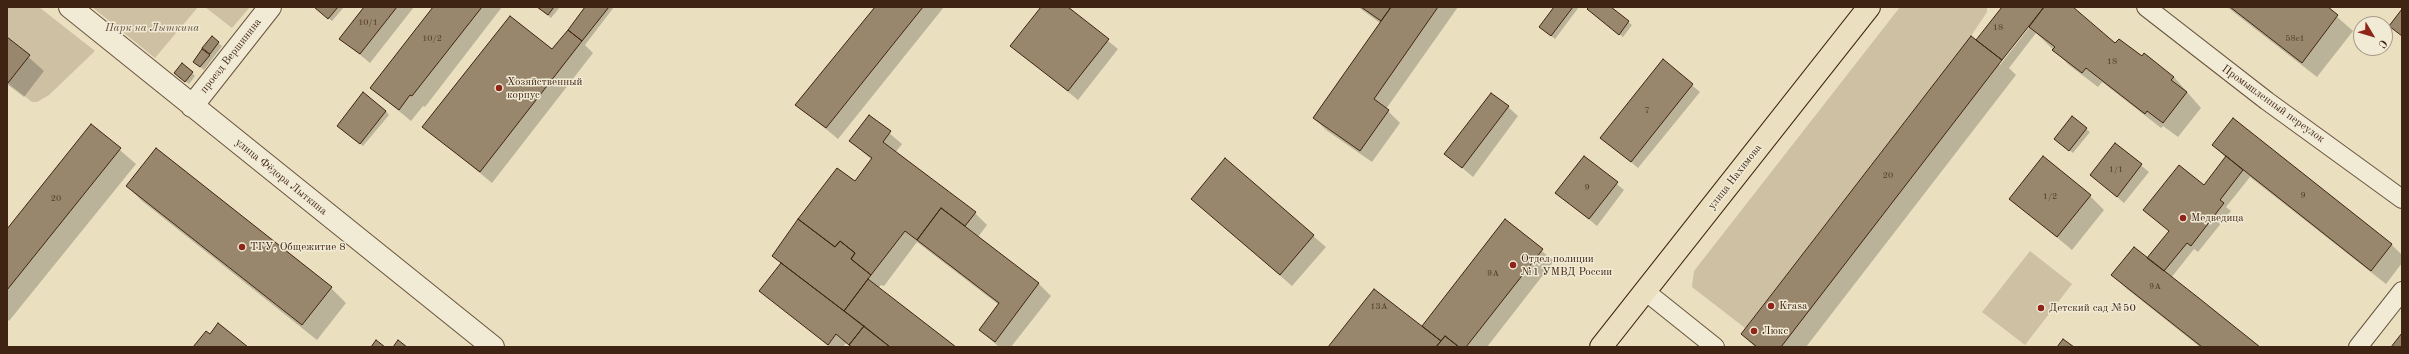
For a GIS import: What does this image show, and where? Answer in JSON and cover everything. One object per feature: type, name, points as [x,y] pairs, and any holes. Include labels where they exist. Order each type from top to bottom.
[{"type":"main road","name":"улица Нахимова","points":[[1601,347],[1869,7]]},
{"type":"street","name":"улица Фёдора Лыткина","points":[[70,7],[493,347]]},
{"type":"street","name":"проезд Вершинина","points":[[192,106],[270,7]]},
{"type":"street","name":"Промышленный переулок","points":[[2146,7],[2267,101],[2402,199]]},
{"type":"street","points":[[1645,291],[1715,347]]},
{"type":"street","points":[[2358,347],[2402,291]]},
{"type":"green space","points":[[7,7],[39,7],[95,51],[49,95],[37,102],[32,102],[8,83],[30,55],[7,37]]},
{"type":"green space","name":"Парк на Лыткина","points":[[92,7],[198,7],[155,58]]},
{"type":"green space","name":"Парк на Лыткина","points":[[205,7],[250,7],[232,28]]},
{"type":"green space","points":[[1900,7],[1987,7],[1987,12],[1971,36],[1745,328],[1692,287],[1694,271]]},
{"type":"green space","points":[[2030,251],[2072,284],[2025,345],[1982,312]]},
{"type":"building","points":[[314,7],[338,7],[328,19]]},
{"type":"building","points":[[364,7],[397,7],[360,54],[339,39]]},
{"type":"building","points":[[433,7],[482,7],[412,96],[410,95],[399,110],[370,88]]},
{"type":"building","points":[[537,7],[554,7],[548,15]]},
{"type":"building","points":[[585,7],[609,7],[582,41],[568,30]]},
{"type":"building","points":[[875,7],[923,7],[826,128],[795,105]]},
{"type":"building","points":[[1041,7],[1068,7],[1109,39],[1068,91],[1010,46]]},
{"type":"building","points":[[1361,7],[1391,7],[1381,21]]},
{"type":"building","points":[[1391,7],[1438,7],[1374,99],[1389,110],[1360,151],[1313,118]]},
{"type":"building","points":[[1554,7],[1573,7],[1551,36],[1539,27]]},
{"type":"building","points":[[1589,7],[1611,7],[1629,21],[1619,35],[1587,9]]},
{"type":"building","points":[[2002,7],[2044,7],[2002,60],[1976,40]]},
{"type":"building","points":[[2044,7],[2073,7],[2115,43],[2119,39],[2142,56],[2144,53],[2174,77],[2171,80],[2187,92],[2163,123],[2147,111],[2145,114],[2086,68],[2082,73],[2052,50],[2055,47],[2029,27]]},
{"type":"building","points":[[2230,7],[2328,7],[2338,15],[2302,63]]},
{"type":"building","points":[[2402,9],[2402,36],[2393,29],[2393,21]]},
{"type":"building","name":"Хозяйственный корпус","points":[[510,16],[552,49],[568,30],[582,41],[480,172],[422,127]]},
{"type":"building","points":[[212,36],[219,42],[210,54],[202,48]]},
{"type":"building","points":[[1971,36],[2002,60],[1781,347],[1757,347],[1741,334]]},
{"type":"building","points":[[7,37],[30,55],[8,83],[7,82]]},
{"type":"building","points":[[202,49],[210,55],[200,67],[193,62]]},
{"type":"building","points":[[1663,59],[1693,84],[1631,162],[1600,138]]},
{"type":"building","points":[[182,63],[193,72],[185,82],[174,73]]},
{"type":"building","points":[[363,92],[386,111],[360,144],[337,126]]},
{"type":"building","points":[[1491,93],[1509,106],[1462,168],[1444,154]]},
{"type":"building","points":[[869,115],[891,131],[883,142],[976,212],[965,226],[941,208],[917,240],[905,231],[871,275],[851,259],[855,253],[840,241],[835,247],[798,219],[837,168],[855,181],[872,158],[849,141]]},
{"type":"building","points":[[2072,116],[2087,128],[2069,151],[2054,139]]},
{"type":"building","points":[[2233,118],[2392,244],[2371,271],[2212,145]]},
{"type":"building","points":[[91,124],[121,148],[7,290],[7,229]]},
{"type":"building","points":[[2115,143],[2142,164],[2117,197],[2090,175]]},
{"type":"building","name":"ТГУ, Общежитие 8","points":[[156,148],[332,287],[302,325],[126,186]]},
{"type":"building","points":[[1584,156],[1618,182],[1589,219],[1555,193]]},
{"type":"building","points":[[2043,156],[2091,195],[2057,237],[2009,199]]},
{"type":"building","name":"Медведица","points":[[2226,156],[2243,170],[2220,200],[2224,203],[2191,246],[2187,243],[2164,271],[2147,258],[2169,231],[2143,210],[2179,165],[2204,185]]},
{"type":"building","points":[[1225,158],[1314,235],[1280,275],[1191,199]]},
{"type":"building","points":[[941,208],[1039,283],[995,342],[979,330],[999,303],[917,240]]},
{"type":"building","points":[[798,219],[835,247],[840,241],[855,253],[851,259],[871,275],[844,311],[772,256]]},
{"type":"building","points":[[1505,219],[1543,249],[1466,347],[1459,347],[1445,336],[1441,341],[1422,326]]},
{"type":"building","points":[[2134,247],[2260,347],[2202,347],[2111,275]]},
{"type":"building","points":[[781,263],[864,326],[849,345],[836,334],[828,345],[759,291]]},
{"type":"building","points":[[868,279],[956,347],[890,347],[844,311]]},
{"type":"building","points":[[1374,289],[1441,341],[1436,347],[1328,347]]},
{"type":"building","points":[[218,323],[248,347],[193,347],[206,331],[210,334]]},
{"type":"building","points":[[864,326],[890,347],[852,347],[849,345]]},
{"type":"building","points":[[2402,333],[2402,347],[2391,347]]},
{"type":"building","points":[[1445,336],[1459,347],[1436,347]]},
{"type":"building","points":[[2063,339],[2074,347],[2057,347]]},
{"type":"building","points":[[376,340],[385,347],[371,347]]},
{"type":"building","points":[[398,340],[407,347],[393,347]]},
{"type":"place","name":"Хозяйственный корпус","points":[[499,88]]},
{"type":"place","name":"Медведица","points":[[2183,218]]},
{"type":"place","name":"ТГУ, Общежитие 8","points":[[242,247]]},
{"type":"place","name":"Отдел полиции №1 УМВД России","points":[[1513,265]]},
{"type":"place","name":"Krasa","points":[[1771,306]]},
{"type":"place","name":"Детский сад №50","points":[[2041,308]]},
{"type":"place","name":"Люкс","points":[[1754,331]]}]
